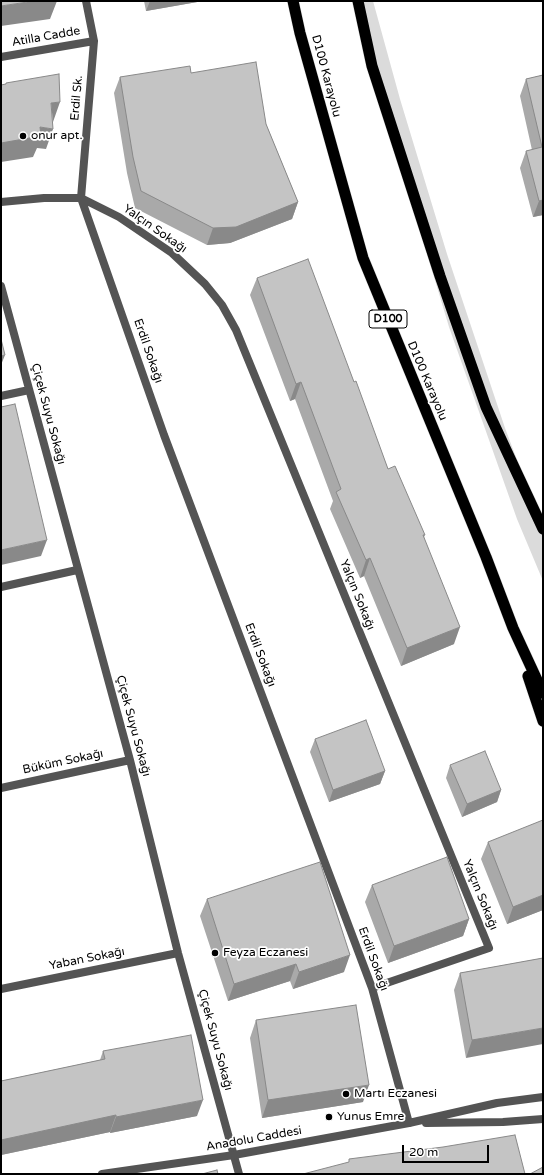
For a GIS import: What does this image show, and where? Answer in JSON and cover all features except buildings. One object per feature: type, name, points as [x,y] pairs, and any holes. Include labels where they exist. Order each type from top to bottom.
[{"type":"highway","name":"D100 Karayolu","points":[[293,1],[300,32],[362,258],[486,556],[513,628],[543,693]]},
{"type":"highway","points":[[358,1],[372,66],[440,276],[484,400],[543,529]]},
{"type":"highway","points":[[513,628],[543,721]]},
{"type":"street","name":"Erdil Sk.","points":[[81,198],[94,42],[86,1]]},
{"type":"street","name":"Atilla Cadde","points":[[1,57],[94,42]]},
{"type":"street","points":[[1,202],[44,198],[81,198]]},
{"type":"street","name":"Yalçın Sokağı","points":[[81,198],[119,217],[172,253],[206,284],[222,305],[236,330],[489,948],[372,988]]},
{"type":"street","name":"Erdil Sokağı","points":[[81,198],[164,435],[372,988],[409,1123]]},
{"type":"street","name":"Çiçek Suyu Sokağı","points":[[1,286],[77,570],[130,760],[178,953],[239,1174]]},
{"type":"street","points":[[1,396],[29,390]]},
{"type":"street","points":[[1,587],[77,570]]},
{"type":"street","name":"Büküm Sokağı","points":[[1,788],[130,760]]},
{"type":"street","name":"Yaban Sokağı","points":[[1,989],[178,953]]},
{"type":"street","name":"Anadolu Caddesi","points":[[102,1174],[234,1155],[409,1123],[498,1103],[543,1097]]},
{"type":"street","name":"Anadolu Caddesi","points":[[409,1123],[503,1122],[543,1119]]},
{"type":"shaded area","points":[[354,1],[373,1],[400,99],[447,254],[505,428],[543,529],[543,581],[517,519],[449,327]]},
{"type":"place","name":"onur apt.","points":[[23,136]]},
{"type":"place","name":"Feyza Eczanesi","points":[[215,953]]},
{"type":"place","name":"Martı Eczanesi","points":[[346,1094]]},
{"type":"place","name":"Yunus Emre","points":[[329,1117]]}]
